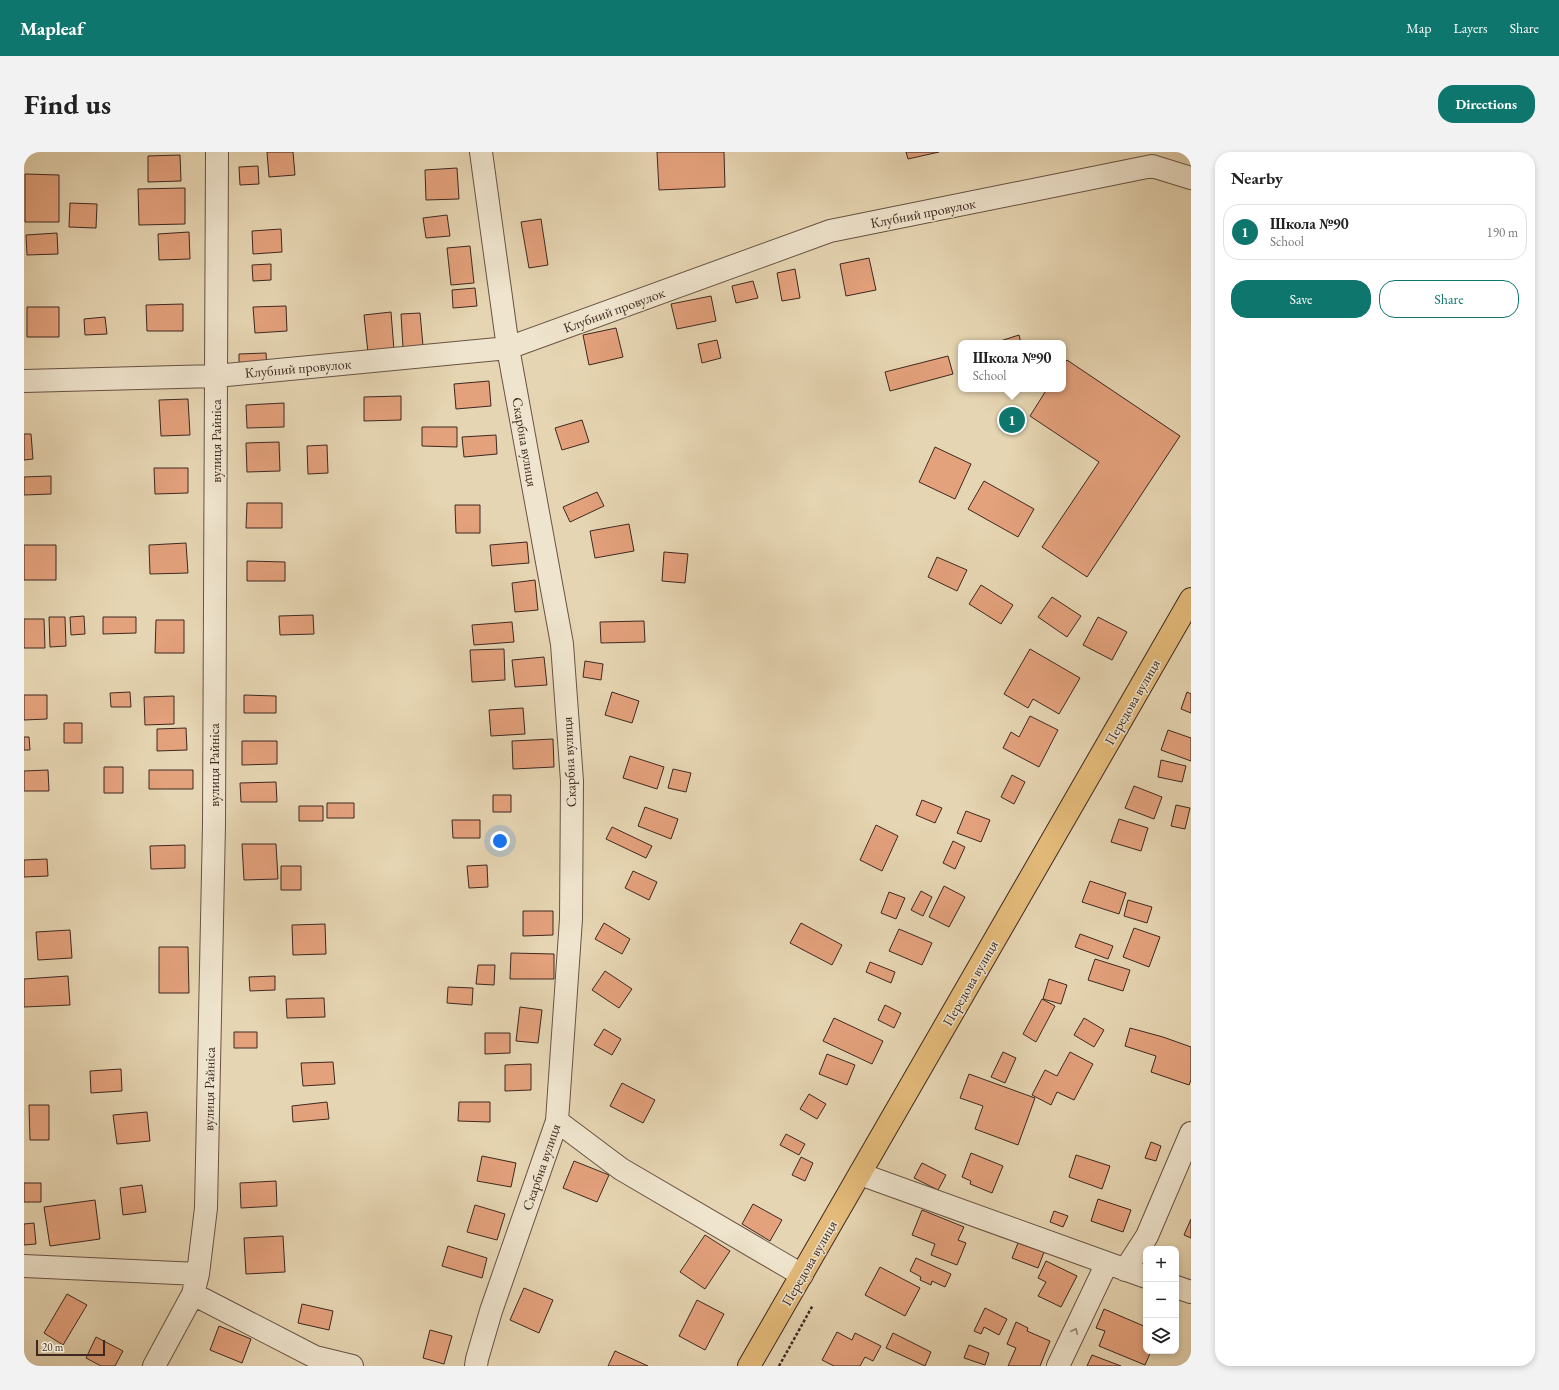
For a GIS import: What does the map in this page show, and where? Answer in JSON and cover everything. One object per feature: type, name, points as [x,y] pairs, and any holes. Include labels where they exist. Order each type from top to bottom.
[{"type":"main road","name":"Передова вулиця","points":[[749,1366],[1191,599]]},
{"type":"street","name":"вулиця Райніса","points":[[154,1366],[196,1284],[206,1208],[214,817],[217,152]]},
{"type":"street","name":"Скарбна вулиця","points":[[476,1366],[491,1311],[557,1121],[571,919],[572,781],[562,644],[508,348],[481,152]]},
{"type":"street","name":"Клубний провулок","points":[[24,381],[216,376],[508,348],[830,231],[1150,159],[1191,178]]},
{"type":"street","points":[[557,1121],[621,1169],[802,1275]]},
{"type":"street","points":[[1058,1366],[1116,1267],[1146,1236],[1191,1133]]},
{"type":"street","points":[[860,1174],[1143,1276]]},
{"type":"street","points":[[24,1266],[196,1284],[315,1356],[352,1366]]},
{"type":"street","points":[[1179,1288],[1191,1292]]},
{"type":"building","points":[[267,152],[293,152],[295,175],[269,177]]},
{"type":"building","points":[[657,152],[724,152],[725,187],[659,190]]},
{"type":"building","points":[[906,152],[939,152],[908,159]]},
{"type":"building","points":[[180,155],[181,181],[148,182],[148,156]]},
{"type":"building","points":[[258,166],[259,184],[240,185],[239,167]]},
{"type":"building","points":[[457,168],[459,199],[426,200],[425,170]]},
{"type":"building","points":[[25,174],[59,175],[59,222],[25,222]]},
{"type":"building","points":[[185,188],[185,224],[139,225],[138,189]]},
{"type":"building","points":[[70,203],[97,204],[96,228],[69,227]]},
{"type":"building","points":[[447,215],[450,236],[426,238],[423,218]]},
{"type":"building","points":[[541,219],[548,265],[529,268],[521,222]]},
{"type":"building","points":[[281,229],[282,252],[253,254],[252,231]]},
{"type":"building","points":[[189,232],[190,259],[159,260],[158,234]]},
{"type":"building","points":[[57,233],[58,254],[27,255],[26,235]]},
{"type":"building","points":[[470,246],[474,283],[451,285],[447,248]]},
{"type":"building","points":[[869,258],[876,290],[846,296],[840,264]]},
{"type":"building","points":[[271,264],[271,280],[253,281],[252,265]]},
{"type":"building","points":[[795,269],[800,298],[782,301],[777,273]]},
{"type":"building","points":[[753,281],[758,298],[736,303],[732,286]]},
{"type":"building","points":[[475,288],[477,306],[453,308],[452,290]]},
{"type":"building","points":[[711,296],[716,321],[677,329],[671,304]]},
{"type":"building","points":[[183,304],[183,331],[147,331],[146,305]]},
{"type":"building","points":[[286,306],[287,331],[255,333],[253,307]]},
{"type":"building","points":[[27,307],[59,307],[59,337],[27,337]]},
{"type":"building","points":[[391,312],[394,350],[368,353],[364,315]]},
{"type":"building","points":[[420,313],[423,346],[403,348],[401,314]]},
{"type":"building","points":[[105,317],[107,334],[85,335],[84,319]]},
{"type":"building","points":[[616,328],[623,357],[589,365],[583,335]]},
{"type":"building","points":[[1019,335],[1020,340],[1003,340]]},
{"type":"building","points":[[717,340],[721,358],[702,363],[698,344]]},
{"type":"building","points":[[266,353],[267,367],[239,368],[239,354]]},
{"type":"building","points":[[948,356],[953,374],[890,391],[885,372]]},
{"type":"building","points":[[1067,360],[1180,436],[1087,577],[1042,547],[1099,462],[1030,416],[1045,392],[1066,392]]},
{"type":"building","points":[[489,381],[491,406],[456,409],[454,384]]},
{"type":"building","points":[[401,396],[401,420],[364,421],[364,397]]},
{"type":"building","points":[[188,399],[190,435],[161,436],[159,400]]},
{"type":"building","points":[[284,403],[284,427],[247,428],[246,405]]},
{"type":"building","points":[[582,420],[589,442],[562,450],[555,428]]},
{"type":"building","points":[[422,427],[457,427],[457,447],[422,446]]},
{"type":"building","points":[[24,434],[31,434],[33,459],[24,460]]},
{"type":"building","points":[[496,435],[497,454],[464,457],[462,437]]},
{"type":"building","points":[[279,442],[280,471],[247,472],[246,443]]},
{"type":"building","points":[[327,445],[328,473],[308,474],[307,446]]},
{"type":"building","points":[[935,447],[971,464],[955,499],[919,482]]},
{"type":"building","points":[[154,468],[188,468],[188,493],[155,494]]},
{"type":"building","points":[[51,476],[51,494],[24,495],[24,477]]},
{"type":"building","points":[[984,481],[1034,509],[1018,537],[968,509]]},
{"type":"building","points":[[597,492],[604,506],[570,522],[563,507]]},
{"type":"building","points":[[247,503],[282,503],[282,528],[246,528]]},
{"type":"building","points":[[455,505],[480,505],[480,533],[456,533]]},
{"type":"building","points":[[629,524],[634,551],[595,558],[590,531]]},
{"type":"building","points":[[527,542],[529,563],[492,566],[490,545]]},
{"type":"building","points":[[186,543],[188,573],[150,574],[149,545]]},
{"type":"building","points":[[24,545],[56,545],[56,580],[24,580]]},
{"type":"building","points":[[664,552],[688,554],[685,583],[662,581]]},
{"type":"building","points":[[937,557],[967,570],[957,591],[928,577]]},
{"type":"building","points":[[247,561],[285,562],[285,581],[247,581]]},
{"type":"building","points":[[535,580],[538,610],[515,612],[512,583]]},
{"type":"building","points":[[981,585],[1013,605],[1001,624],[969,604]]},
{"type":"building","points":[[1052,597],[1081,616],[1067,637],[1038,617]]},
{"type":"building","points":[[313,615],[314,634],[280,635],[279,616]]},
{"type":"building","points":[[84,616],[85,634],[71,635],[70,617]]},
{"type":"building","points":[[49,617],[65,617],[66,646],[50,647]]},
{"type":"building","points":[[103,617],[136,617],[136,633],[103,634]]},
{"type":"building","points":[[1098,617],[1127,632],[1112,660],[1083,645]]},
{"type":"building","points":[[24,619],[44,619],[45,648],[24,648]]},
{"type":"building","points":[[156,620],[184,620],[184,653],[155,653]]},
{"type":"building","points":[[644,621],[645,642],[601,643],[600,622]]},
{"type":"building","points":[[512,622],[514,642],[474,645],[472,625]]},
{"type":"building","points":[[504,649],[505,680],[472,682],[470,650]]},
{"type":"building","points":[[1030,649],[1080,678],[1059,714],[1033,699],[1028,708],[1004,694]]},
{"type":"building","points":[[544,657],[547,685],[515,687],[512,660]]},
{"type":"building","points":[[585,661],[603,664],[601,680],[583,677]]},
{"type":"building","points":[[130,692],[131,707],[111,707],[110,693]]},
{"type":"building","points":[[612,692],[639,701],[632,723],[605,715]]},
{"type":"building","points":[[1187,692],[1191,694],[1191,713],[1181,709]]},
{"type":"building","points":[[24,695],[47,695],[47,719],[24,720]]},
{"type":"building","points":[[244,695],[276,696],[276,713],[244,713]]},
{"type":"building","points":[[174,696],[174,724],[145,725],[144,697]]},
{"type":"building","points":[[523,708],[525,734],[491,736],[489,710]]},
{"type":"building","points":[[1030,716],[1058,730],[1039,767],[1003,748],[1011,732],[1019,737]]},
{"type":"building","points":[[64,723],[82,723],[82,743],[64,743]]},
{"type":"building","points":[[186,728],[187,750],[157,751],[157,729]]},
{"type":"building","points":[[1168,730],[1191,738],[1191,761],[1161,750]]},
{"type":"building","points":[[24,737],[29,737],[30,750],[24,750]]},
{"type":"building","points":[[553,739],[554,767],[513,769],[512,741]]},
{"type":"building","points":[[242,741],[277,741],[277,764],[242,765]]},
{"type":"building","points":[[630,756],[664,767],[657,789],[623,778]]},
{"type":"building","points":[[1161,760],[1186,766],[1182,782],[1158,777]]},
{"type":"building","points":[[104,767],[123,767],[123,793],[104,793]]},
{"type":"building","points":[[673,769],[691,773],[686,792],[668,788]]},
{"type":"building","points":[[48,770],[49,791],[24,791],[24,771]]},
{"type":"building","points":[[149,770],[193,770],[193,789],[149,789]]},
{"type":"building","points":[[1012,775],[1025,782],[1014,804],[1001,797]]},
{"type":"building","points":[[276,782],[277,802],[241,802],[240,783]]},
{"type":"building","points":[[1134,786],[1162,797],[1154,819],[1125,808]]},
{"type":"building","points":[[493,795],[511,795],[511,812],[493,812]]},
{"type":"building","points":[[922,800],[942,808],[935,823],[916,815]]},
{"type":"building","points":[[327,803],[354,803],[354,818],[327,818]]},
{"type":"building","points":[[1176,805],[1190,808],[1185,829],[1171,826]]},
{"type":"building","points":[[299,806],[323,806],[323,821],[299,821]]},
{"type":"building","points":[[645,807],[678,819],[671,839],[638,826]]},
{"type":"building","points":[[966,811],[990,820],[981,842],[957,833]]},
{"type":"building","points":[[1119,819],[1148,828],[1141,851],[1111,842]]},
{"type":"building","points":[[452,820],[480,820],[480,838],[453,838]]},
{"type":"building","points":[[876,825],[898,836],[882,871],[860,860]]},
{"type":"building","points":[[612,827],[652,846],[646,858],[606,839]]},
{"type":"building","points":[[953,841],[965,847],[955,869],[943,863]]},
{"type":"building","points":[[242,844],[276,844],[278,879],[244,880]]},
{"type":"building","points":[[185,845],[185,868],[151,869],[150,846]]},
{"type":"building","points":[[47,859],[48,876],[24,877],[24,860]]},
{"type":"building","points":[[487,865],[488,887],[469,888],[467,866]]},
{"type":"building","points":[[281,866],[301,866],[301,890],[281,890]]},
{"type":"building","points":[[633,871],[657,882],[649,900],[625,888]]},
{"type":"building","points":[[1090,881],[1126,893],[1119,914],[1082,902]]},
{"type":"building","points":[[944,886],[965,897],[949,927],[929,917]]},
{"type":"building","points":[[921,891],[932,897],[923,916],[911,910]]},
{"type":"building","points":[[889,892],[905,898],[896,919],[881,913]]},
{"type":"building","points":[[1128,900],[1152,907],[1147,923],[1124,916]]},
{"type":"building","points":[[523,911],[553,911],[553,935],[523,936]]},
{"type":"building","points":[[604,923],[630,939],[622,954],[595,939]]},
{"type":"building","points":[[801,923],[842,945],[832,965],[790,943]]},
{"type":"building","points":[[325,924],[326,954],[293,955],[292,925]]},
{"type":"building","points":[[1134,928],[1160,937],[1149,967],[1123,957]]},
{"type":"building","points":[[899,929],[932,943],[922,965],[889,951]]},
{"type":"building","points":[[70,930],[72,958],[38,960],[36,932]]},
{"type":"building","points":[[1080,934],[1113,946],[1108,959],[1075,947]]},
{"type":"building","points":[[159,947],[188,947],[189,993],[159,993]]},
{"type":"building","points":[[511,953],[554,954],[554,979],[510,979]]},
{"type":"building","points":[[1095,959],[1130,970],[1123,991],[1088,980]]},
{"type":"building","points":[[870,962],[895,972],[891,983],[866,972]]},
{"type":"building","points":[[478,965],[495,965],[494,985],[476,984]]},
{"type":"building","points":[[605,971],[632,989],[619,1008],[592,990]]},
{"type":"building","points":[[68,976],[70,1005],[24,1007],[24,979]]},
{"type":"building","points":[[275,976],[275,990],[250,991],[249,977]]},
{"type":"building","points":[[1049,979],[1067,985],[1061,1004],[1043,999]]},
{"type":"building","points":[[448,987],[473,988],[472,1005],[447,1003]]},
{"type":"building","points":[[324,998],[325,1017],[287,1018],[286,999]]},
{"type":"building","points":[[1042,999],[1055,1006],[1036,1042],[1023,1034]]},
{"type":"building","points":[[885,1005],[901,1013],[894,1028],[878,1020]]},
{"type":"building","points":[[520,1007],[542,1010],[538,1043],[516,1041]]},
{"type":"building","points":[[834,1018],[883,1041],[872,1064],[823,1041]]},
{"type":"building","points":[[1084,1018],[1104,1030],[1094,1047],[1074,1035]]},
{"type":"building","points":[[1130,1028],[1163,1037],[1191,1047],[1191,1080],[1189,1085],[1151,1072],[1156,1056],[1125,1046]]},
{"type":"building","points":[[604,1029],[621,1039],[612,1055],[594,1045]]},
{"type":"building","points":[[234,1032],[257,1032],[257,1048],[234,1048]]},
{"type":"building","points":[[485,1033],[510,1033],[510,1053],[485,1054]]},
{"type":"building","points":[[1003,1052],[1016,1058],[1005,1083],[991,1077]]},
{"type":"building","points":[[1070,1052],[1093,1064],[1074,1100],[1057,1092],[1051,1105],[1032,1095],[1045,1070],[1057,1076]]},
{"type":"building","points":[[827,1054],[855,1065],[847,1085],[819,1074]]},
{"type":"building","points":[[333,1062],[335,1084],[303,1086],[301,1063]]},
{"type":"building","points":[[531,1064],[531,1090],[505,1091],[505,1065]]},
{"type":"building","points":[[121,1069],[122,1091],[91,1093],[90,1071]]},
{"type":"building","points":[[969,1074],[1035,1098],[1018,1145],[975,1129],[983,1106],[960,1098]]},
{"type":"building","points":[[622,1083],[655,1100],[643,1123],[610,1106]]},
{"type":"building","points":[[809,1094],[826,1104],[817,1119],[800,1109]]},
{"type":"building","points":[[327,1102],[329,1119],[293,1122],[292,1106]]},
{"type":"building","points":[[459,1102],[490,1102],[490,1122],[458,1121]]},
{"type":"building","points":[[29,1105],[49,1105],[49,1140],[30,1140]]},
{"type":"building","points":[[147,1112],[150,1141],[117,1144],[113,1115]]},
{"type":"building","points":[[786,1134],[805,1144],[799,1155],[780,1145]]},
{"type":"building","points":[[1151,1142],[1161,1146],[1156,1161],[1145,1158]]},
{"type":"building","points":[[971,1153],[1003,1166],[992,1193],[970,1184],[971,1181],[962,1177]]},
{"type":"building","points":[[1076,1155],[1110,1166],[1102,1189],[1069,1177]]},
{"type":"building","points":[[482,1156],[516,1163],[511,1187],[477,1181]]},
{"type":"building","points":[[801,1157],[813,1163],[805,1181],[792,1175]]},
{"type":"building","points":[[574,1161],[609,1175],[597,1202],[563,1188]]},
{"type":"building","points":[[922,1163],[946,1175],[938,1190],[914,1178]]},
{"type":"building","points":[[276,1181],[277,1206],[241,1208],[240,1183]]},
{"type":"building","points":[[24,1183],[41,1183],[41,1202],[24,1202]]},
{"type":"building","points":[[142,1185],[146,1212],[123,1215],[120,1188]]},
{"type":"building","points":[[1098,1199],[1131,1210],[1123,1232],[1091,1221]]},
{"type":"building","points":[[95,1200],[100,1239],[50,1246],[44,1207]]},
{"type":"building","points":[[753,1204],[782,1220],[770,1241],[742,1224]]},
{"type":"building","points":[[475,1205],[505,1214],[497,1240],[467,1232]]},
{"type":"building","points":[[922,1210],[964,1227],[958,1240],[966,1243],[957,1265],[931,1255],[935,1244],[912,1235]]},
{"type":"building","points":[[1054,1211],[1068,1216],[1063,1227],[1050,1222]]},
{"type":"building","points":[[1191,1219],[1191,1238],[1184,1235]]},
{"type":"building","points":[[34,1223],[36,1244],[24,1245],[24,1224]]},
{"type":"building","points":[[705,1235],[730,1251],[705,1289],[680,1272]]},
{"type":"building","points":[[283,1236],[285,1272],[246,1274],[244,1238]]},
{"type":"building","points":[[1018,1243],[1044,1252],[1038,1268],[1012,1258]]},
{"type":"building","points":[[448,1246],[487,1258],[482,1278],[442,1266]]},
{"type":"building","points":[[916,1258],[951,1274],[945,1287],[932,1281],[931,1285],[920,1280],[921,1277],[910,1271]]},
{"type":"building","points":[[1046,1261],[1077,1276],[1061,1307],[1038,1296],[1046,1282],[1038,1278]]},
{"type":"building","points":[[880,1267],[920,1288],[905,1316],[865,1295]]},
{"type":"building","points":[[524,1288],[553,1300],[539,1333],[510,1320]]},
{"type":"building","points":[[67,1294],[87,1305],[63,1345],[44,1333]]},
{"type":"building","points":[[697,1300],[724,1314],[705,1350],[679,1336]]},
{"type":"building","points":[[302,1304],[333,1311],[329,1330],[298,1323]]},
{"type":"building","points":[[985,1308],[1007,1319],[999,1335],[984,1327],[981,1334],[974,1331]]},
{"type":"building","points":[[1104,1309],[1143,1326],[1143,1354],[1150,1354],[1145,1365],[1099,1346],[1105,1331],[1096,1328]]},
{"type":"building","points":[[1016,1322],[1028,1328],[1027,1331],[1050,1341],[1040,1366],[1008,1366],[1016,1348],[1007,1344]]},
{"type":"building","points":[[219,1326],[251,1339],[242,1363],[210,1350]]},
{"type":"building","points":[[430,1330],[452,1336],[444,1364],[423,1358]]},
{"type":"building","points":[[837,1332],[852,1340],[855,1333],[881,1346],[873,1361],[865,1357],[860,1366],[834,1366],[822,1360]]},
{"type":"building","points":[[893,1333],[931,1352],[925,1366],[886,1348]]},
{"type":"building","points":[[96,1337],[123,1351],[115,1366],[101,1366],[86,1358]]},
{"type":"building","points":[[969,1345],[989,1353],[985,1365],[964,1358]]},
{"type":"building","points":[[615,1351],[648,1366],[608,1366]]},
{"type":"building","points":[[1092,1355],[1121,1366],[1087,1366]]},
{"type":"place","name":"Школа №90","points":[[1012,420]]}]
